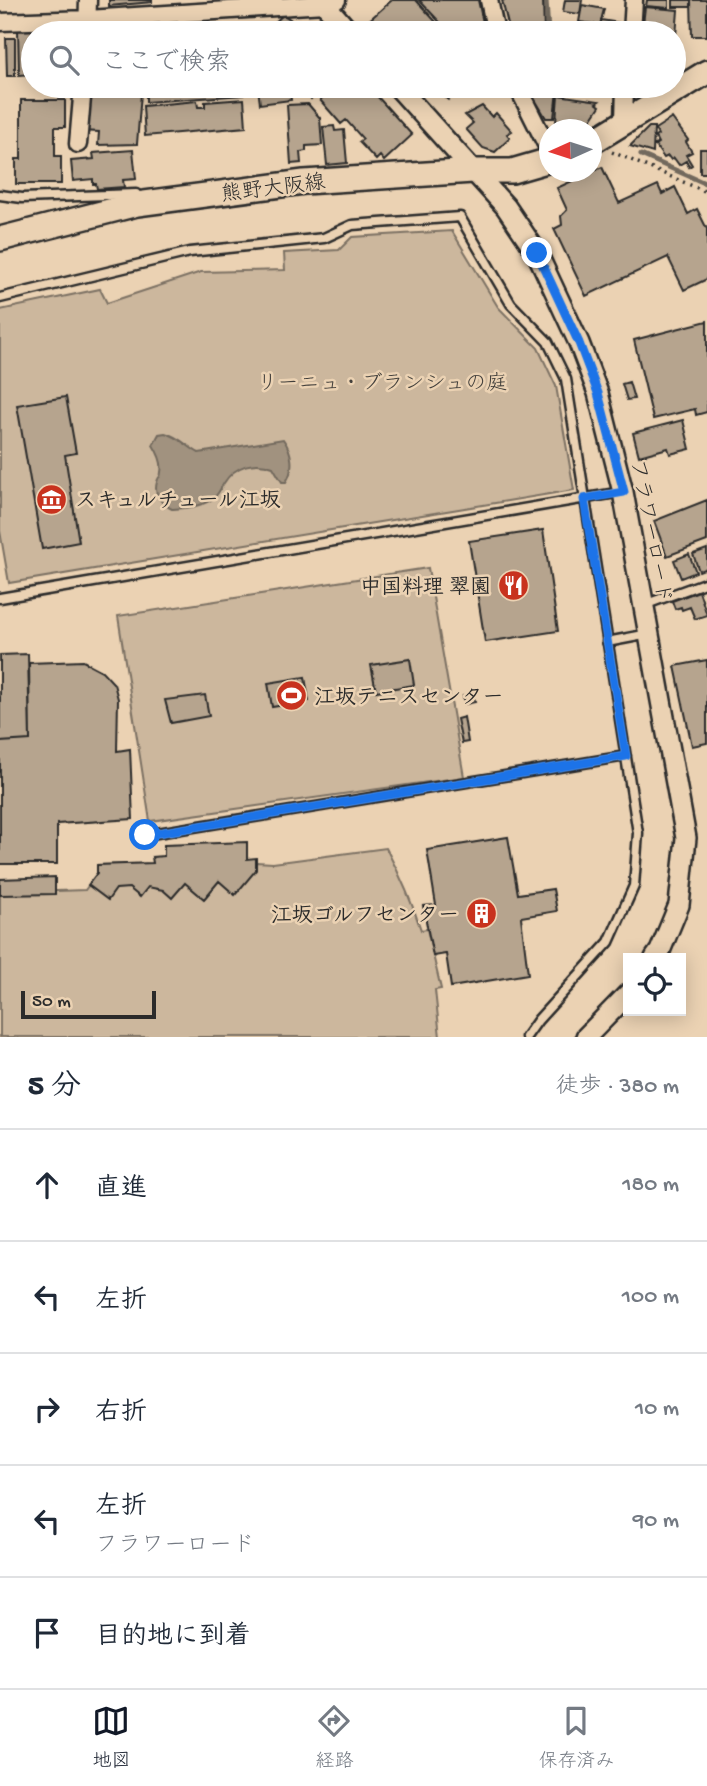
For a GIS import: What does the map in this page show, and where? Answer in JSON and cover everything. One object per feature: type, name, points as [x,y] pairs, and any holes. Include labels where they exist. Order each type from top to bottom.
[{"type":"main road","points":[[686,84],[707,72]]},
{"type":"main road","points":[[602,145],[624,121],[663,98]]},
{"type":"main road","name":"熊野大阪線","points":[[0,239],[137,204],[304,182],[512,171],[539,163]]},
{"type":"street","points":[[88,0],[88,21]]},
{"type":"street","points":[[489,0],[493,21]]},
{"type":"street","points":[[633,21],[634,0]]},
{"type":"street","points":[[136,21],[327,1],[341,21]]},
{"type":"street","points":[[0,22],[21,23]]},
{"type":"street","points":[[78,144],[82,98]]},
{"type":"street","name":"フラワーロード","points":[[408,98],[506,207],[537,253],[579,343],[598,393],[624,492],[687,838],[679,905],[659,953]]},
{"type":"street","points":[[523,98],[539,130]]},
{"type":"street","points":[[624,121],[625,98]]},
{"type":"street","points":[[586,1037],[623,1000]]},
{"type":"lane","points":[[0,195],[22,198],[135,194]]},
{"type":"lane","points":[[0,298],[190,252],[324,238],[352,225],[460,217],[511,304],[548,342],[566,379],[638,833],[634,886],[608,942],[526,1037]]},
{"type":"lane","points":[[0,598],[624,492]]},
{"type":"lane","points":[[644,605],[707,582]]},
{"type":"lane","points":[[607,642],[649,634]]},
{"type":"lane","points":[[145,835],[626,756]]},
{"type":"path","points":[[602,146],[707,192]]},
{"type":"green space","name":"リーニュ・ブランシュの庭","points":[[452,231],[498,307],[538,348],[556,386],[574,490],[9,583],[0,531],[0,310],[100,289],[107,303],[201,272],[285,270],[284,253],[339,250],[352,237]]},
{"type":"green space","name":"江坂テニスセンター","points":[[428,568],[464,777],[150,821],[118,616]]},
{"type":"green space","points":[[386,848],[421,930],[427,929],[441,989],[435,990],[440,1037],[0,1037],[0,893],[85,890],[97,874],[97,865],[273,863]]},
{"type":"shaded area","points":[[165,433],[199,453],[283,439],[289,449],[291,471],[286,482],[282,482],[273,467],[252,464],[234,472],[211,500],[197,506],[172,509],[162,502],[156,491],[161,465],[153,445],[159,434]]},
{"type":"building","points":[[109,0],[152,0],[152,2],[109,6]]},
{"type":"building","points":[[392,0],[416,0],[435,21],[368,21]]},
{"type":"building","points":[[419,0],[478,0],[483,21],[439,21]]},
{"type":"building","points":[[502,0],[543,0],[544,21],[507,21]]},
{"type":"building","points":[[565,0],[582,0],[580,14],[563,12]]},
{"type":"building","points":[[647,0],[669,0],[669,8],[646,6]]},
{"type":"building","points":[[673,0],[691,0],[691,7],[673,7]]},
{"type":"building","points":[[691,0],[707,0],[707,36],[692,36]]},
{"type":"building","points":[[582,5],[604,9],[601,21],[579,21]]},
{"type":"building","points":[[645,7],[678,10],[677,21],[643,21]]},
{"type":"building","points":[[283,15],[292,21],[276,21]]},
{"type":"building","points":[[18,30],[21,30],[19,75]]},
{"type":"building","points":[[6,38],[15,38],[15,76],[7,76]]},
{"type":"building","points":[[84,98],[141,98],[137,144],[98,145],[99,132],[81,131]]},
{"type":"building","points":[[146,98],[201,98],[146,102]]},
{"type":"building","points":[[259,98],[291,98],[291,100],[260,104]]},
{"type":"building","points":[[379,98],[412,135],[384,161],[380,156],[376,160],[359,142],[363,139],[346,120],[341,124],[320,100]]},
{"type":"building","points":[[534,98],[556,98],[554,118],[546,118]]},
{"type":"building","points":[[558,98],[599,101],[596,103],[600,106],[591,119],[556,119]]},
{"type":"building","points":[[244,99],[246,127],[145,136],[143,106],[197,101],[198,107],[205,107],[205,102]]},
{"type":"building","points":[[21,100],[65,100],[65,127],[55,127],[55,156],[61,156],[61,184],[16,184],[16,159],[21,159]]},
{"type":"building","points":[[308,104],[320,118],[322,145],[306,146],[306,151],[300,152],[301,163],[291,164],[287,105]]},
{"type":"building","points":[[482,106],[492,117],[496,113],[512,131],[507,134],[510,138],[495,152],[483,148],[466,129],[473,123],[465,115]]},
{"type":"building","points":[[672,118],[688,140],[686,142],[692,152],[686,155],[692,165],[689,167],[686,161],[679,165],[674,158],[664,158],[655,145],[658,143],[655,137],[658,135],[655,129]]},
{"type":"building","points":[[334,126],[335,131],[344,130],[347,163],[327,165],[323,127]]},
{"type":"building","points":[[649,127],[654,127],[653,153],[630,146]]},
{"type":"building","points":[[700,149],[707,149],[707,173],[700,173]]},
{"type":"building","points":[[133,150],[136,179],[123,180],[124,187],[97,189],[93,179],[73,181],[71,161],[94,159],[93,153]]},
{"type":"building","points":[[602,167],[619,203],[658,185],[662,194],[675,187],[688,214],[697,209],[707,229],[707,279],[684,290],[668,257],[586,296],[554,229],[562,225],[561,216],[567,210],[557,188],[570,182],[602,182]]},
{"type":"building","points":[[707,321],[707,412],[696,415],[695,409],[653,419],[634,340]]},
{"type":"building","points":[[629,382],[634,399],[627,400],[622,384]]},
{"type":"building","name":"スキュルチュール江坂","points":[[66,397],[76,453],[65,455],[79,542],[42,549],[17,405]]},
{"type":"building","points":[[683,420],[690,449],[670,454],[668,448],[639,456],[633,433]]},
{"type":"building","points":[[707,500],[707,541],[667,556],[654,521]]},
{"type":"building","name":"中国料理 翠園","points":[[543,530],[558,631],[485,642],[469,541]]},
{"type":"building","points":[[707,549],[707,568],[699,571],[693,554]]},
{"type":"building","points":[[689,554],[696,572],[681,578],[674,560]]},
{"type":"building","points":[[699,591],[707,615],[695,619],[690,607],[675,609],[672,601]]},
{"type":"building","points":[[28,654],[30,740],[0,742],[0,655]]},
{"type":"building","points":[[410,659],[414,685],[376,691],[371,665]]},
{"type":"building","points":[[707,660],[707,743],[692,746],[675,666]]},
{"type":"building","points":[[83,661],[102,671],[114,684],[118,699],[117,751],[130,749],[133,819],[57,824],[57,864],[0,864],[0,742],[30,740],[29,663]]},
{"type":"building","points":[[305,677],[309,701],[272,707],[268,683]]},
{"type":"building","points":[[473,694],[475,702],[465,704],[463,696]]},
{"type":"building","points":[[205,695],[209,716],[171,723],[165,700]]},
{"type":"building","points":[[464,717],[468,742],[462,743],[457,719]]},
{"type":"building","name":"江坂ゴルフセンター","points":[[508,837],[518,894],[553,889],[557,911],[521,917],[528,974],[451,987],[446,954],[433,956],[423,906],[436,905],[427,850]]},
{"type":"building","points":[[247,842],[247,859],[256,858],[256,870],[235,895],[219,881],[204,899],[185,883],[172,898],[163,890],[148,887],[140,897],[129,888],[116,889],[108,900],[88,885],[97,873],[97,865],[153,863],[152,857],[164,856],[164,845]]},
{"type":"building","points":[[55,877],[55,894],[0,895],[0,879]]},
{"type":"waterway","points":[[546,0],[547,21]]},
{"type":"waterway","points":[[641,155],[707,184]]},
{"type":"place","name":"スキュルチュール江坂","points":[[52,499]]},
{"type":"place","name":"中国料理 翠園","points":[[514,586]]},
{"type":"place","name":"江坂テニスセンター","points":[[291,696]]},
{"type":"place","name":"江坂ゴルフセンター","points":[[482,914]]},
{"type":"route","points":[[145,835],[626,756],[584,499],[624,492],[598,393],[579,343],[537,253]]}]
